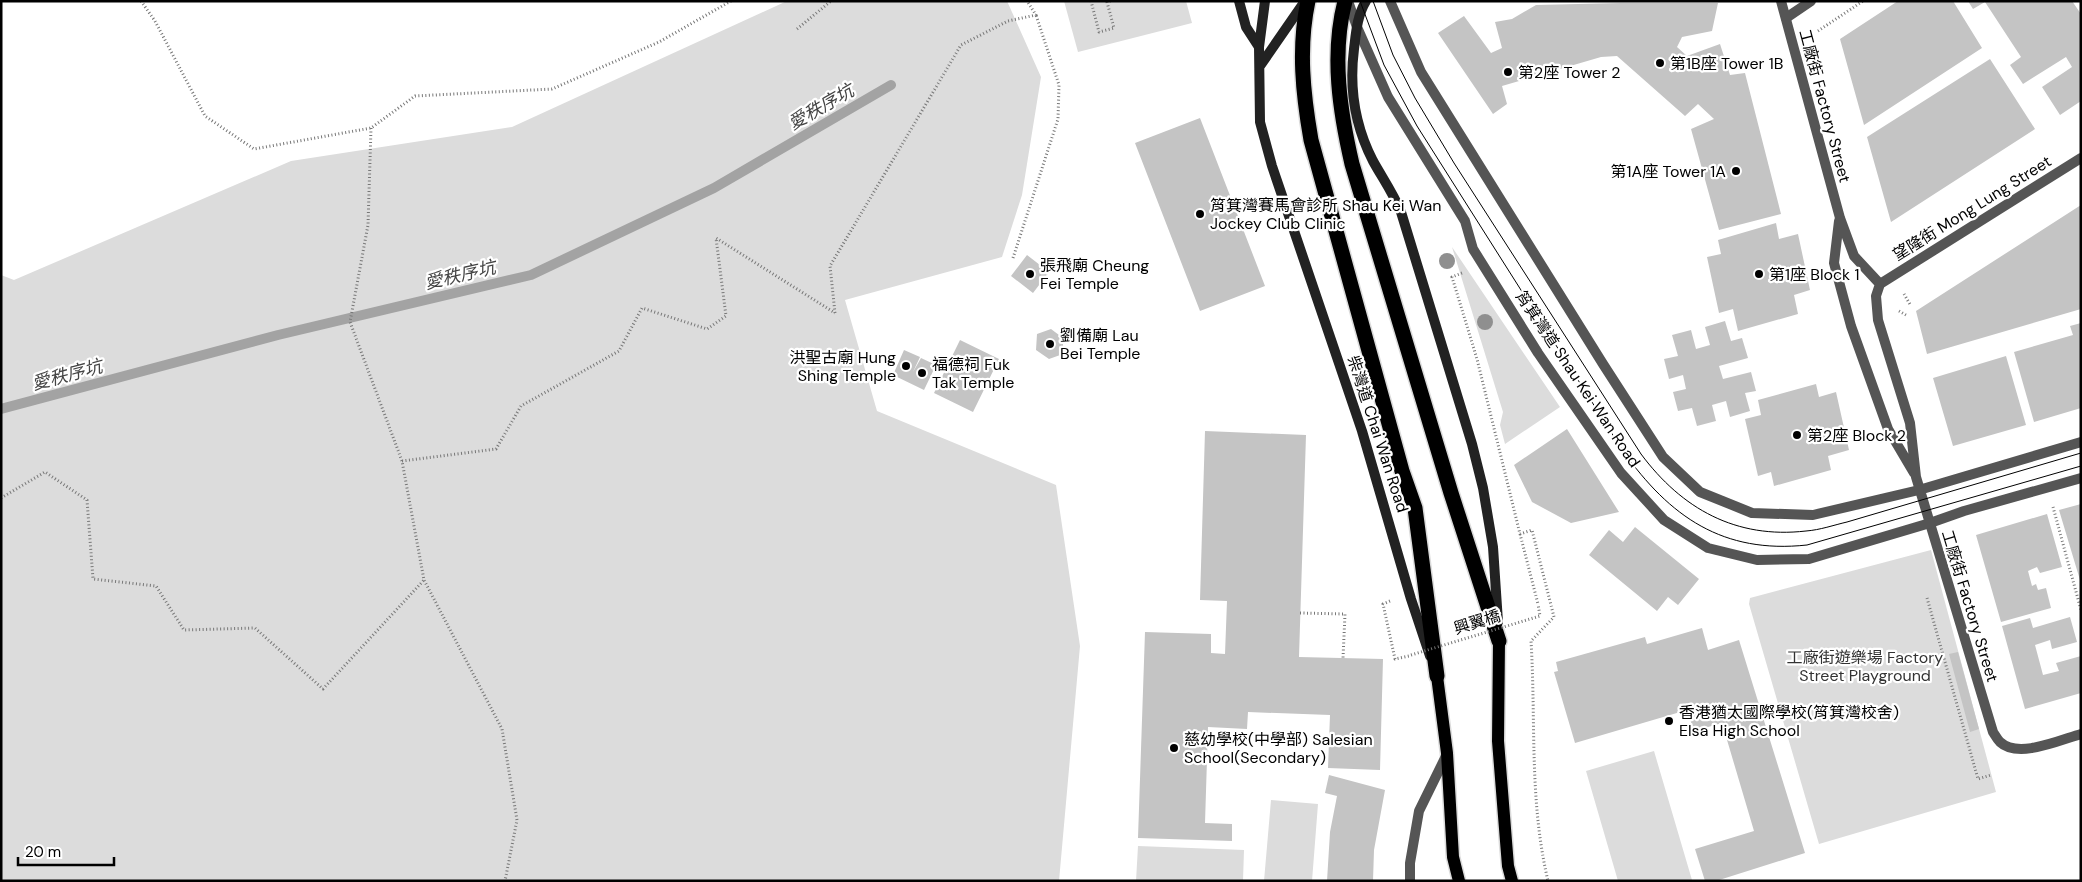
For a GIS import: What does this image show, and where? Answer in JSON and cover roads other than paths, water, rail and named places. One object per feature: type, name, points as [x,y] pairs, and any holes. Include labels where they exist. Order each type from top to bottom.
[{"type":"highway","points":[[1307,1],[1302,59],[1304,96],[1311,140],[1402,471],[1415,508],[1437,676]]},
{"type":"highway","points":[[1346,1],[1339,42],[1339,78],[1344,128],[1352,164],[1451,493],[1499,641]]},
{"type":"main road","points":[[1239,1],[1246,27],[1259,47]]},
{"type":"main road","name":"柴灣道 Chai Wan Road","points":[[1265,1],[1259,47],[1260,122],[1272,166],[1362,431],[1423,639],[1437,676],[1447,753],[1453,857],[1459,881]]},
{"type":"main road","points":[[1260,66],[1307,1]]},
{"type":"main road","points":[[1366,1],[1357,27],[1352,70],[1352,89],[1358,124],[1369,153],[1402,212],[1472,444],[1489,516],[1499,641],[1499,766],[1508,866],[1512,881]]},
{"type":"street","name":"筲箕灣道 Shau Kei Wan Road","points":[[1346,1],[1388,97],[1466,221],[1473,249],[1484,268],[1538,353],[1621,473],[1664,520],[1708,548],[1757,560],[1809,559],[1964,511],[2081,478]]},
{"type":"street","name":"筲箕灣道 Shau Kei Wan Road","points":[[1390,1],[1421,72],[1603,364],[1663,457],[1700,492],[1752,513],[1813,515],[1919,490],[2081,442]]},
{"type":"street","name":"工廠街 Factory Street","points":[[1781,1],[1840,218],[1854,256],[1880,284],[1876,296],[1878,320],[1910,423],[1916,477],[1926,524],[1993,732],[2000,742],[2020,749],[2036,747],[2081,734]]},
{"type":"street","points":[[1786,18],[1811,1]]},
{"type":"street","name":"望隆街 Mong Lung Street","points":[[1880,284],[2081,158]]},
{"type":"street","name":"工廠街 Factory Street","points":[[1840,218],[1834,263],[1851,326],[1888,429],[1916,477]]},
{"type":"street","points":[[1410,881],[1410,863],[1419,811],[1447,753]]},
{"type":"waterway","name":"愛秩序坑","points":[[1,409],[278,335],[531,275],[714,188],[891,85]]},
{"type":"tram line","points":[[1360,1],[1384,65],[1417,126],[1623,451],[1660,495],[1701,526],[1724,537],[1749,543],[1777,546],[1807,545],[2081,466]]},
{"type":"tram line","points":[[1373,1],[1393,55],[1415,98],[1454,163],[1641,454],[1674,490],[1693,505],[1734,525],[1756,530],[1780,532],[1822,529],[2081,453]]},
{"type":"place","name":"第1B座 Tower 1B","points":[[1660,63]]},
{"type":"place","name":"第2座 Tower 2","points":[[1508,72]]},
{"type":"place","name":"第1A座 Tower 1A","points":[[1736,171]]},
{"type":"place","name":"筲箕灣賽馬會診所 Shau Kei Wan Jockey Club Clinic","points":[[1200,214]]},
{"type":"place","name":"張飛廟 Cheung Fei Temple","points":[[1030,274]]},
{"type":"place","name":"第1座 Block 1","points":[[1759,274]]},
{"type":"place","name":"劉備廟 Lau Bei Temple","points":[[1050,344]]},
{"type":"place","name":"洪聖古廟 Hung Shing Temple","points":[[906,366]]},
{"type":"place","name":"福德祠 Fuk Tak Temple","points":[[922,373]]},
{"type":"place","name":"第2座 Block 2","points":[[1797,435]]},
{"type":"place","name":"香港猶太國際學校(筲箕灣校舍) Elsa High School","points":[[1669,721]]},
{"type":"place","name":"慈幼學校(中學部) Salesian School(Secondary)","points":[[1174,748]]},
{"type":"park label","name":"工廠街遊樂場 Factory Street Playground","points":[[1865,666]]}]
